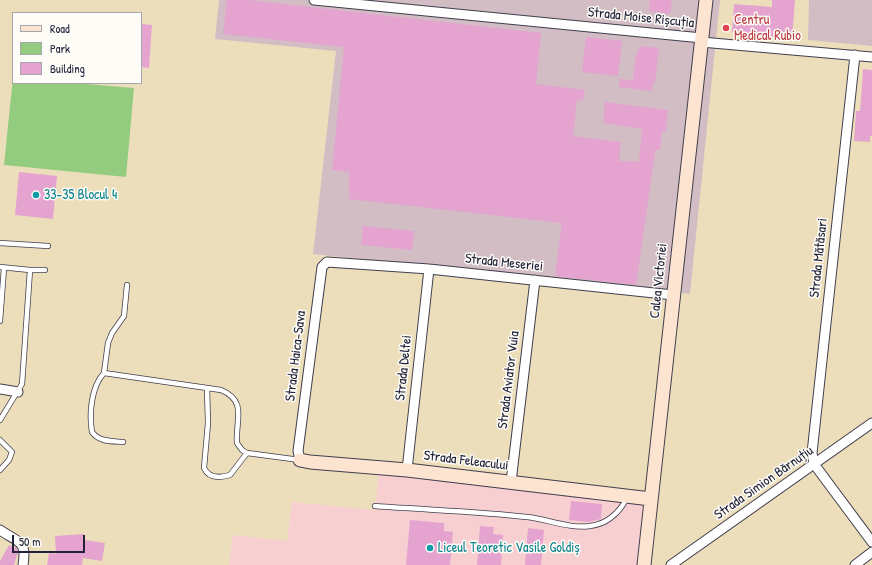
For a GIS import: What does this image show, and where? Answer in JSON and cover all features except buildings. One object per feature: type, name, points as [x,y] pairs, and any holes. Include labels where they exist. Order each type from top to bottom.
[{"type":"main road","name":"Calea Victoriei","points":[[644,565],[706,0]]},
{"type":"main road","name":"Strada Feleacului","points":[[300,460],[406,470],[651,498]]},
{"type":"street","name":"Strada Moise Rișcuția","points":[[314,0],[872,57]]},
{"type":"street","name":"Strada Mătăsari","points":[[814,464],[812,444],[855,55]]},
{"type":"street","name":"Strada Meseriei","points":[[331,261],[429,269],[673,295]]},
{"type":"street","name":"Strada Haica-Sava","points":[[300,460],[298,451],[322,267],[327,262],[331,261]]},
{"type":"street","name":"Strada Deltei","points":[[406,470],[429,269]]},
{"type":"street","name":"Strada Aviator Vuia","points":[[511,482],[535,280]]},
{"type":"street","points":[[0,389],[18,392]]},
{"type":"street","name":"Strada Simion Bărnuțiu","points":[[671,565],[872,422]]},
{"type":"street","points":[[814,464],[872,542]]},
{"type":"street","points":[[0,530],[20,543],[25,551],[23,565]]},
{"type":"street","points":[[855,565],[872,552]]},
{"type":"lane","points":[[0,243],[48,246]]},
{"type":"lane","points":[[0,321],[2,267],[45,270]]},
{"type":"lane","points":[[0,420],[22,384],[24,373],[30,270]]},
{"type":"lane","points":[[123,442],[103,440],[95,437],[92,432],[94,389],[96,382],[104,373],[108,343],[112,333],[124,316],[128,285]]},
{"type":"lane","points":[[104,373],[221,390],[233,396],[238,409],[237,443],[242,450],[247,453],[300,460]]},
{"type":"lane","points":[[207,388],[208,423],[204,468],[206,472],[214,477],[230,475],[247,453]]},
{"type":"lane","points":[[0,440],[12,452],[9,460],[0,470]]},
{"type":"lane","points":[[376,506],[527,517],[576,526],[589,526],[601,524],[613,516],[621,509],[628,496]]},
{"type":"shaded area","points":[[219,0],[720,0],[690,294],[313,254],[336,51],[215,39]]},
{"type":"shaded area","points":[[809,0],[872,0],[872,46],[808,40]]},
{"type":"shaded area","points":[[379,468],[651,499],[644,565],[229,565],[233,535],[287,541],[292,502],[375,510]]},
{"type":"green space","points":[[12,84],[87,84],[134,88],[126,177],[4,165]]},
{"type":"place","name":"Centru Medical Rubio","points":[[726,28]]},
{"type":"place","name":"33-35 Blocul 4","points":[[36,195]]},
{"type":"place","name":"Liceul Teoretic Vasile Goldiș","points":[[430,548]]}]
